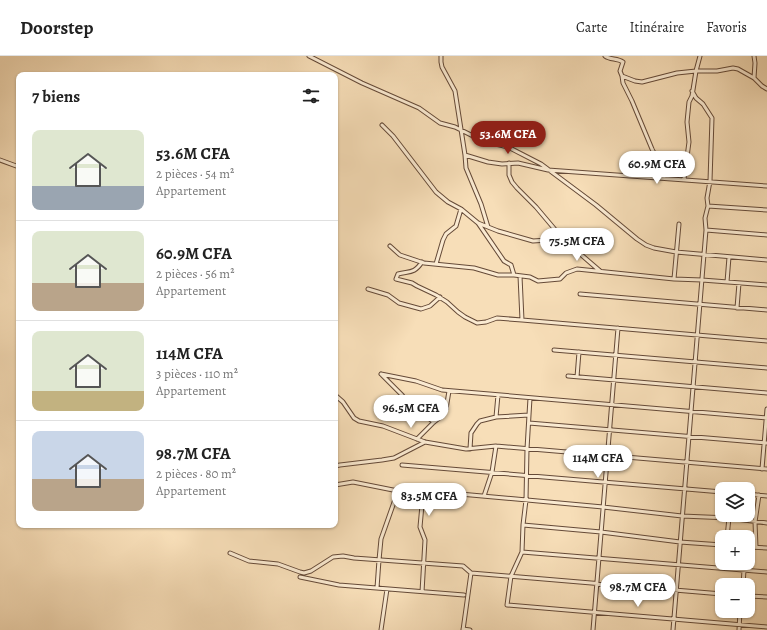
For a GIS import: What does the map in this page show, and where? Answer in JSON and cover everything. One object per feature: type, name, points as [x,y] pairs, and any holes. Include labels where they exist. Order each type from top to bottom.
[{"type":"street","points":[[309,56],[362,84],[419,108],[440,123],[461,130],[483,141],[508,147],[534,160],[596,205],[646,245],[676,252],[767,260]]},
{"type":"street","points":[[441,56],[442,67],[455,91],[467,172],[481,204],[488,227]]},
{"type":"street","points":[[605,56],[618,59],[622,62],[620,71],[623,83],[652,149],[661,161],[664,178]]},
{"type":"street","points":[[684,179],[689,142],[687,122],[689,102],[692,96],[700,56]]},
{"type":"street","points":[[754,56],[754,78]]},
{"type":"street","points":[[622,76],[642,82],[672,74],[696,71],[707,72],[733,68],[738,69],[754,78],[767,89]]},
{"type":"street","points":[[673,630],[698,335],[708,206],[707,198],[710,181],[712,118],[703,104],[692,92]]},
{"type":"street","points":[[382,125],[393,136],[436,192],[478,223],[504,260],[511,265],[514,275]]},
{"type":"street","points":[[465,156],[502,164],[523,163],[548,170],[767,186]]},
{"type":"street","points":[[0,160],[16,166]]},
{"type":"street","points":[[509,163],[509,175],[512,182],[536,207],[563,239],[600,271]]},
{"type":"street","points":[[708,206],[767,210]]},
{"type":"street","points":[[436,264],[443,240],[445,236],[456,226],[461,209]]},
{"type":"street","points":[[478,223],[498,231],[533,241],[563,239]]},
{"type":"street","points":[[674,279],[678,224]]},
{"type":"street","points":[[706,230],[767,235]]},
{"type":"street","points":[[390,246],[400,255],[422,262],[474,268],[498,275],[530,277],[538,281],[560,279],[566,273],[577,270],[674,279],[767,285]]},
{"type":"street","points":[[727,282],[729,257]]},
{"type":"street","points":[[422,262],[418,268],[398,274],[396,280],[412,283],[440,297],[458,312],[477,323],[486,322],[497,318],[767,341]]},
{"type":"street","points":[[520,276],[522,320]]},
{"type":"street","points":[[737,308],[739,283]]},
{"type":"street","points":[[368,289],[388,295],[399,303],[421,309],[430,306],[440,297]]},
{"type":"street","points":[[580,294],[767,310]]},
{"type":"street","points":[[593,630],[618,328]]},
{"type":"street","points":[[554,350],[767,368]]},
{"type":"street","points":[[577,377],[579,352]]},
{"type":"street","points":[[434,422],[408,404],[402,395],[381,374],[416,381],[449,391],[767,418]]},
{"type":"street","points":[[568,376],[767,393]]},
{"type":"street","points":[[417,439],[443,415],[446,409],[449,391]]},
{"type":"street","points":[[496,417],[498,395]]},
{"type":"street","points":[[338,397],[358,421],[383,426],[425,442],[459,448],[470,449],[496,446],[767,469]]},
{"type":"street","points":[[530,398],[526,500],[522,552],[511,576],[507,605],[767,627]]},
{"type":"street","points":[[762,469],[766,443],[767,409]]},
{"type":"street","points":[[470,449],[472,433],[476,424],[480,421],[496,417],[529,415]]},
{"type":"street","points":[[529,423],[766,443]]},
{"type":"street","points":[[338,465],[394,458],[425,442]]},
{"type":"street","points":[[484,496],[492,472],[496,446]]},
{"type":"street","points":[[402,465],[715,491]]},
{"type":"street","points":[[338,484],[353,482],[398,491],[424,494],[420,527],[425,540],[422,592]]},
{"type":"street","points":[[377,588],[381,539],[398,491]]},
{"type":"street","points":[[460,494],[603,506],[682,516],[715,517]]},
{"type":"street","points":[[755,495],[767,496]]},
{"type":"street","points":[[759,495],[755,522],[756,547],[767,548]]},
{"type":"street","points":[[755,522],[767,523]]},
{"type":"street","points":[[523,525],[715,544]]},
{"type":"street","points":[[522,552],[715,568]]},
{"type":"street","points":[[230,553],[249,561],[278,564],[304,573],[311,571],[333,557],[342,556],[463,566],[471,573],[715,593]]},
{"type":"street","points":[[743,578],[744,570],[767,572]]},
{"type":"street","points":[[470,630],[463,630],[471,573]]},
{"type":"street","points":[[300,577],[339,585],[464,595]]},
{"type":"street","points":[[381,630],[387,589]]},
{"type":"street","points":[[755,596],[767,597]]},
{"type":"street","points":[[739,618],[739,630]]}]
